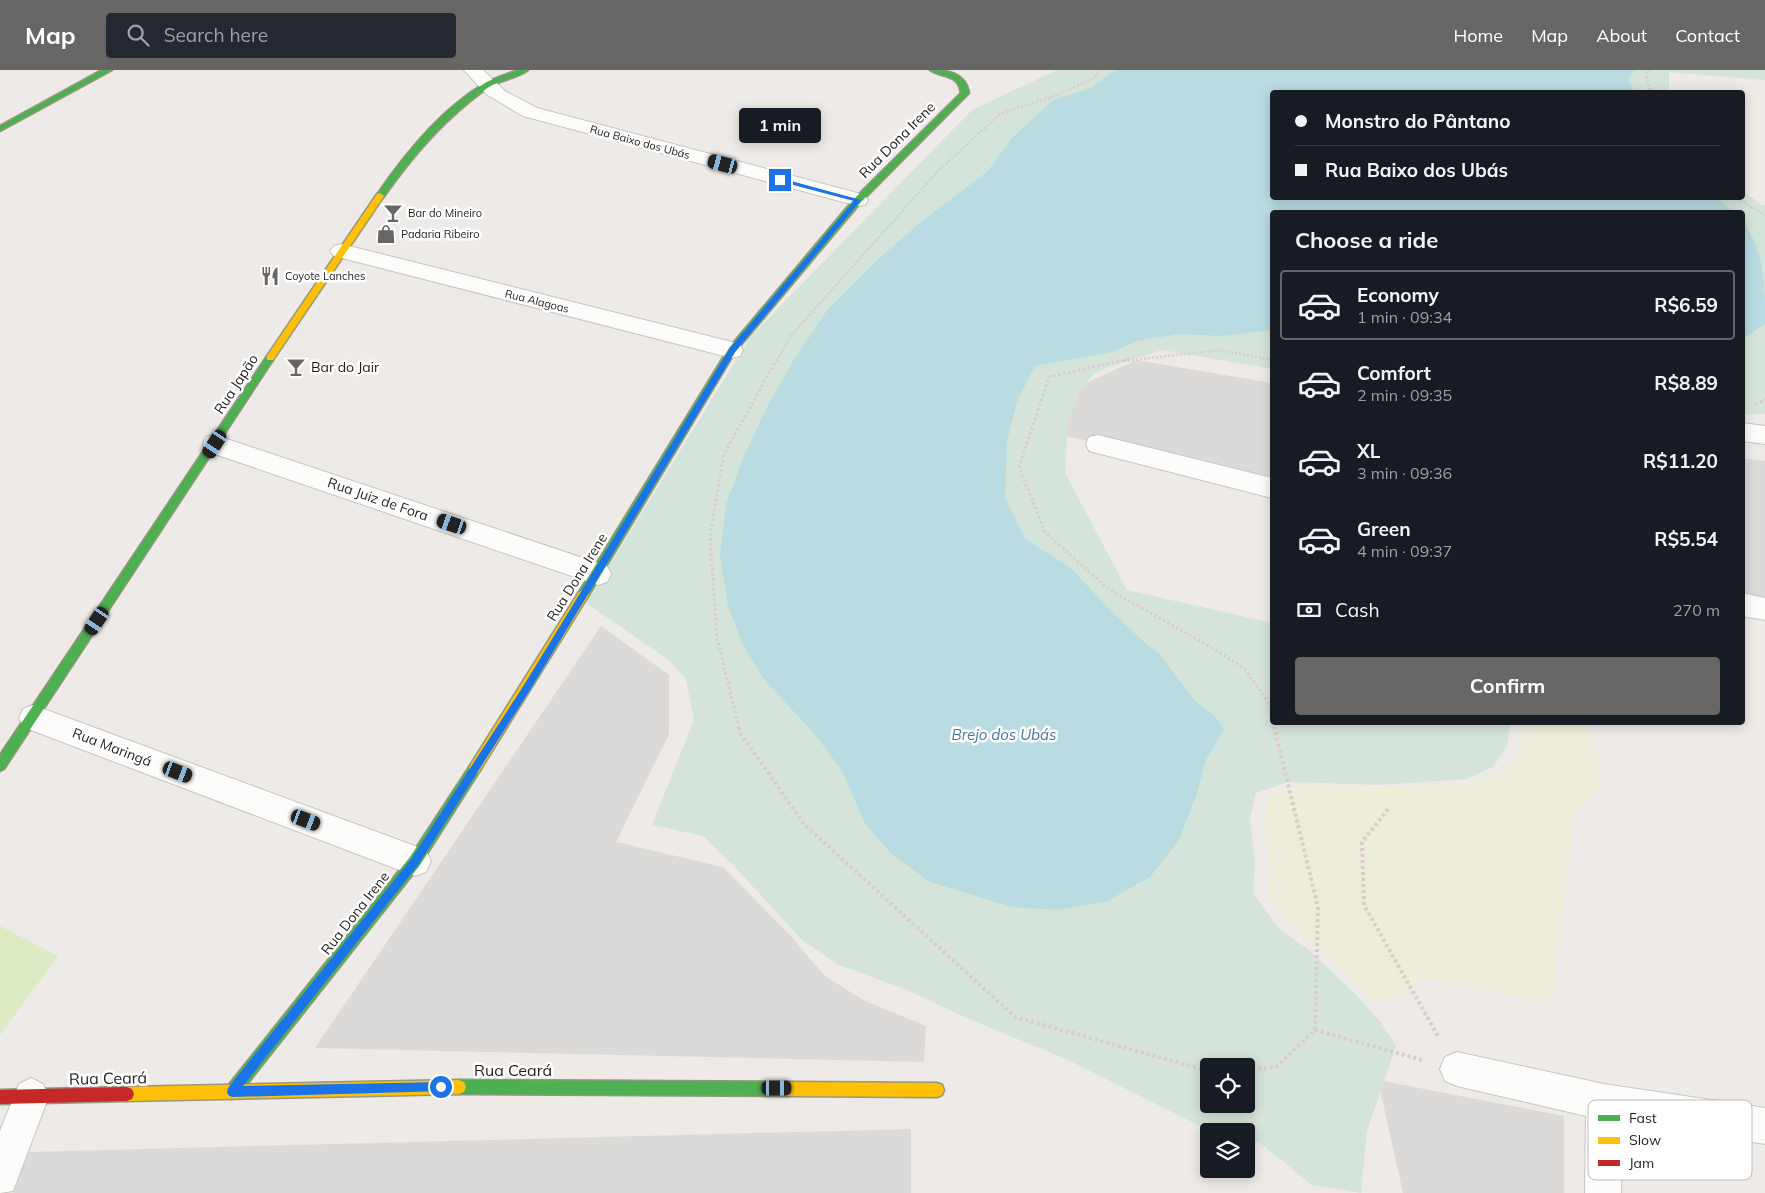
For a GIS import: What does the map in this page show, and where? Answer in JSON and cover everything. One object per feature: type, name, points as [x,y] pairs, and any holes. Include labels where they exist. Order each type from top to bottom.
[{"type":"street","points":[[0,130],[108,70]]},
{"type":"street","name":"Rua Baixo dos Ubás","points":[[473,70],[485,86],[506,100],[530,112],[858,200]]},
{"type":"street","name":"Rua Japão","points":[[0,766],[341,251],[404,162],[427,135],[448,115],[485,86],[524,70]]},
{"type":"street","name":"Rua Dona Irene","points":[[232,1092],[415,861],[598,574],[732,350],[858,200],[965,94],[965,84],[956,76],[934,70]]},
{"type":"street","name":"Rua Alagoas","points":[[341,251],[732,350]]},
{"type":"street","points":[[1745,432],[1765,435]]},
{"type":"street","name":"Rua Juiz de Fora","points":[[215,444],[598,574]]},
{"type":"street","points":[[1098,444],[1270,487]]},
{"type":"street","points":[[1745,605],[1765,609]]},
{"type":"street","name":"Rua Maringá","points":[[33,718],[415,861]]},
{"type":"street","points":[[1457,1069],[1595,1100]]},
{"type":"street","name":"Rua Ceará","points":[[16,1096],[518,1086],[937,1090]]},
{"type":"street","points":[[0,1178],[16,1096]]},
{"type":"street","points":[[1752,1124],[1765,1126]]},
{"type":"street","points":[[1603,1180],[1603,1193]]},
{"type":"path","points":[[1100,70],[1095,78],[1057,95],[1000,114],[940,170],[790,337],[724,454],[710,534],[716,638],[740,733],[804,824],[1015,1017],[1200,1068]]},
{"type":"path","points":[[1649,70],[1646,72],[1650,90]]},
{"type":"path","points":[[1740,200],[1765,215]]},
{"type":"path","points":[[1270,360],[1220,350],[1131,358],[1049,377],[1019,467],[1045,532],[1108,590],[1209,646],[1245,669],[1270,708]]},
{"type":"path","points":[[1255,1069],[1276,1067],[1315,1030],[1318,906],[1274,725]]},
{"type":"path","points":[[1388,809],[1362,842],[1364,905],[1457,1069]]},
{"type":"path","points":[[1315,1030],[1457,1069]]},
{"type":"shaded area","points":[[1057,70],[1765,70],[1765,80],[1669,72],[1669,90],[1270,90],[1270,200],[1745,200],[1745,192],[1761,205],[1765,205],[1765,414],[1745,414],[1745,210],[1270,210],[1270,369],[1162,350],[1095,372],[1080,390],[1068,423],[1065,473],[1127,590],[1270,623],[1270,725],[1510,725],[1507,746],[1493,767],[1467,779],[1380,785],[1289,782],[1256,793],[1250,818],[1255,864],[1253,893],[1279,929],[1309,950],[1359,998],[1382,1024],[1396,1046],[1367,1131],[1361,1193],[1312,1185],[1260,1143],[1255,1142],[1255,1123],[1200,1123],[1200,1126],[1064,1058],[971,1020],[905,989],[839,965],[802,940],[734,866],[703,836],[652,825],[694,720],[686,679],[669,660],[586,603],[751,336],[972,110]]},
{"type":"shaded area","points":[[1136,360],[1270,383],[1270,485],[1049,432],[1063,394]]},
{"type":"shaded area","points":[[1745,458],[1765,461],[1765,602],[1745,597]]},
{"type":"shaded area","points":[[601,626],[669,675],[669,734],[616,842],[723,867],[789,934],[824,975],[863,1000],[926,1026],[924,1062],[315,1048]]},
{"type":"shaded area","points":[[1378,1080],[1564,1116],[1564,1193],[1403,1193]]},
{"type":"shaded area","points":[[911,1129],[911,1193],[13,1193],[28,1152]]},
{"type":"green space","points":[[1523,725],[1583,725],[1586,728],[1599,761],[1599,791],[1574,816],[1552,1004],[1423,978],[1405,998],[1374,1000],[1324,952],[1294,931],[1268,894],[1269,866],[1264,820],[1269,795],[1302,784],[1393,787],[1480,781],[1507,769],[1520,748]]},
{"type":"green space","points":[[0,926],[58,956],[0,1035]]},
{"type":"water","name":"Brejo dos Ubás","points":[[1115,70],[1635,70],[1628,78],[1633,90],[1270,90],[1270,200],[1720,200],[1731,210],[1270,210],[1270,330],[1222,336],[1179,334],[1137,341],[1112,352],[1035,366],[1018,399],[1007,441],[1005,497],[1025,539],[1071,568],[1110,610],[1145,643],[1160,654],[1194,700],[1215,716],[1224,730],[1206,760],[1196,796],[1179,840],[1151,876],[1108,901],[1058,910],[1012,907],[930,882],[893,855],[865,824],[842,771],[817,737],[764,679],[743,645],[728,606],[720,555],[726,505],[743,458],[767,407],[793,361],[828,309],[875,262],[922,221],[988,171],[1012,138],[1053,100],[1091,88]]},
{"type":"water","points":[[1745,225],[1760,257],[1764,282],[1765,324],[1745,338]]},
{"type":"traffic: fast","points":[[0,129],[108,70]]},
{"type":"traffic: fast","points":[[380,196],[404,162],[427,135],[448,115],[485,86],[524,70]]},
{"type":"traffic: fast","points":[[583,595],[732,350],[858,200],[965,93],[964,86],[959,78],[934,70]]},
{"type":"traffic: fast","points":[[0,765],[270,358]]},
{"type":"traffic: fast","points":[[232,1092],[415,861],[475,768]]},
{"type":"traffic: fast","points":[[459,1087],[787,1089]]},
{"type":"traffic: slow","points":[[270,358],[380,196]]},
{"type":"traffic: slow","points":[[475,768],[583,595]]},
{"type":"traffic: slow","points":[[127,1094],[459,1087]]},
{"type":"traffic: slow","points":[[787,1089],[937,1090]]},
{"type":"traffic: jam","points":[[0,1097],[127,1094]]},
{"type":"place","name":"Bar do Mineiro","points":[[393,213]]},
{"type":"place","name":"Padaria Ribeiro","points":[[386,234]]},
{"type":"place","name":"Coyote Lanches","points":[[270,276]]},
{"type":"place","name":"Bar do Jair","points":[[296,367]]},
{"type":"route","points":[[441,1087],[232,1092],[415,861],[598,574],[732,350],[858,200],[780,180]]}]
